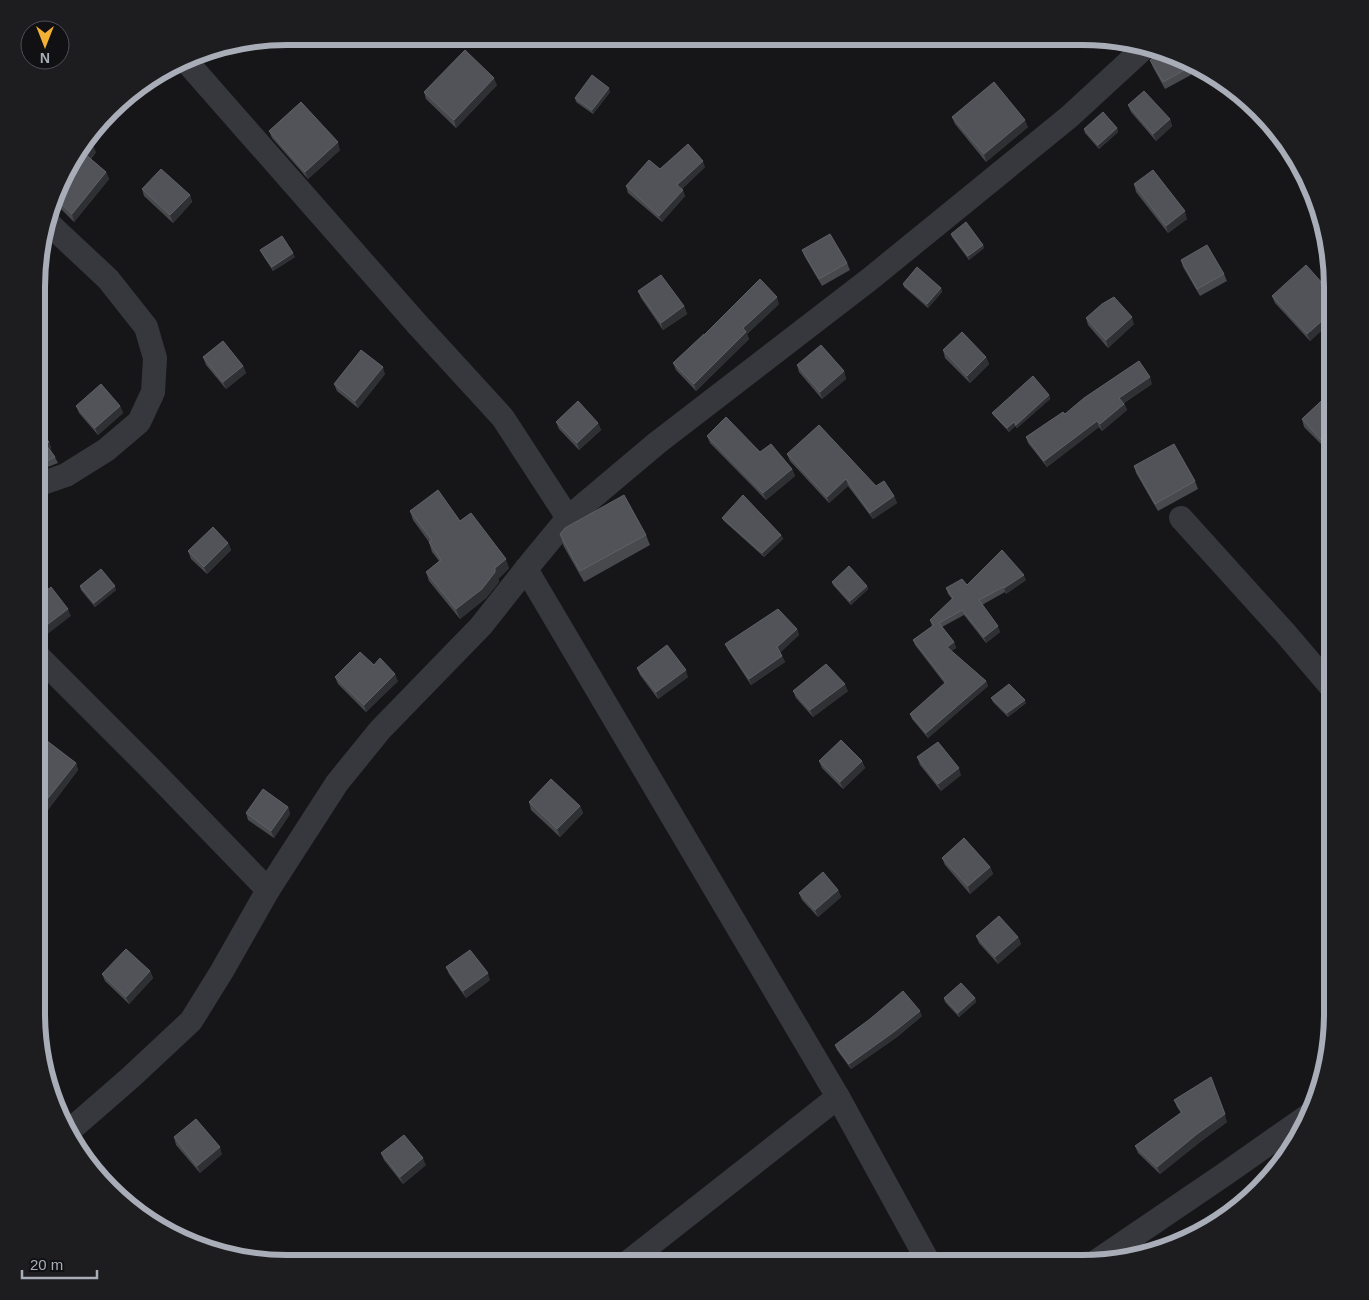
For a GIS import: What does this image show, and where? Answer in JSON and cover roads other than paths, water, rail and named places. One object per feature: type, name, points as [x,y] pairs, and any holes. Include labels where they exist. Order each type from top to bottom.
[{"type":"street","points":[[74,1127],[191,1021],[268,890],[337,783],[380,730],[482,626],[568,518],[657,443],[908,248],[1069,117],[1140,52]]},
{"type":"street","points":[[190,65],[417,324],[503,418],[568,518]]},
{"type":"street","points":[[45,482],[66,475],[106,450],[139,422],[153,392],[156,358],[146,327],[108,279],[52,227]]},
{"type":"street","points":[[1182,518],[1324,679]]},
{"type":"street","points":[[526,569],[838,1097],[925,1255]]},
{"type":"street","points":[[45,663],[268,890]]},
{"type":"street","points":[[637,1255],[838,1097]]},
{"type":"street","points":[[1108,1253],[1226,1174],[1298,1122]]}]
